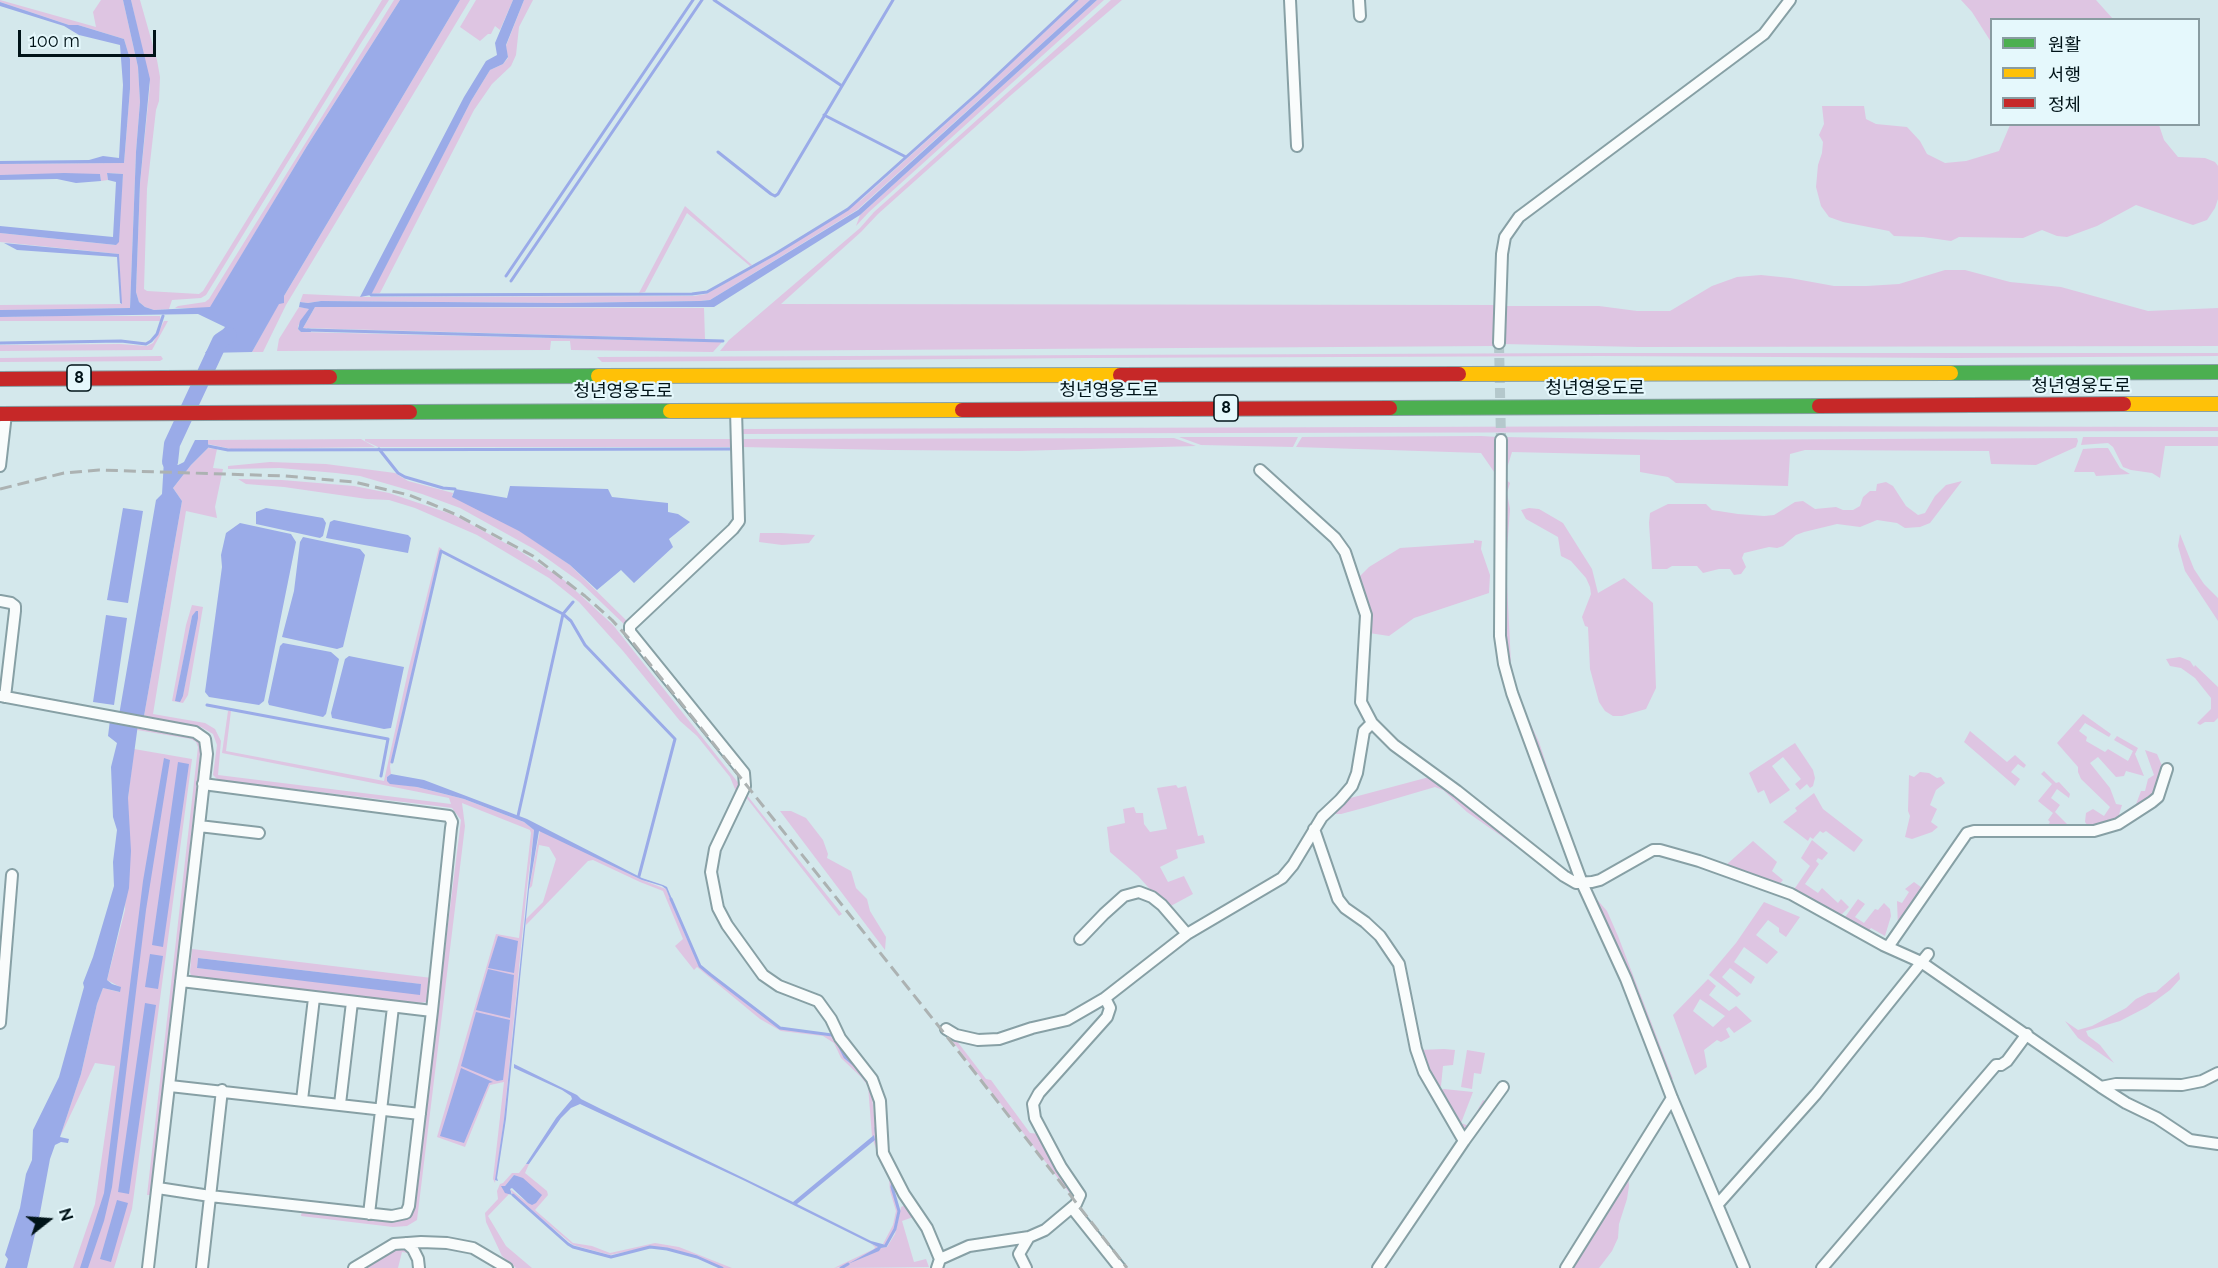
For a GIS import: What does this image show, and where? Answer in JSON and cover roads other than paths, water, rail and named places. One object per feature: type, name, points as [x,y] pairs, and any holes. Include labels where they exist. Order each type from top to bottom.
[{"type":"highway","name":"청년영웅도로","points":[[0,379],[2218,372]]},
{"type":"highway","name":"청년영웅도로","points":[[3,414],[2218,404]]},
{"type":"street","points":[[1290,0],[1297,146]]},
{"type":"street","points":[[1359,0],[1360,16]]},
{"type":"street","points":[[1499,343],[1502,254],[1505,237],[1519,217],[1764,34],[1790,0]]},
{"type":"street","points":[[736,410],[739,521],[630,626],[630,632],[744,773],[745,786],[715,849],[711,872],[718,908],[727,926],[763,975],[779,986],[818,1001],[831,1019],[840,1038],[872,1078],[880,1101],[883,1153],[904,1194],[927,1228],[939,1264],[969,1246],[1029,1237],[1045,1230],[1072,1208],[1080,1196],[1061,1167],[1035,1118],[1033,1104],[1039,1093],[1107,1017],[1110,1008],[1105,998]]},
{"type":"street","points":[[0,466],[3,414]]},
{"type":"street","points":[[1501,440],[1500,636],[1504,664],[1512,693],[1582,883],[1626,979],[1672,1098],[1744,1268]]},
{"type":"street","points":[[1260,470],[1335,538],[1345,552],[1366,615],[1361,702],[1372,723],[1394,745],[1457,791],[1564,876],[1576,883],[1600,880],[1643,854],[1660,850],[1711,864],[1791,894],[1888,947],[1925,958],[1976,1002],[2027,1034],[2126,1103],[2157,1118],[2190,1140],[2218,1144]]},
{"type":"street","points":[[0,601],[15,606],[3,697],[189,729],[200,735],[206,747],[148,1268]]},
{"type":"street","points":[[946,1029],[956,1035],[978,1040],[999,1039],[1067,1020],[1105,998],[1187,934],[1282,878],[1293,865],[1322,817],[1352,786],[1357,773],[1364,731],[1372,723]]},
{"type":"street","points":[[1888,947],[1967,833],[1974,831],[2094,831],[2118,824],[2158,797],[2167,769]]},
{"type":"street","points":[[158,1188],[369,1214],[400,1216],[406,1213],[409,1206],[432,1011],[452,828],[449,816],[203,784]]},
{"type":"street","points":[[199,826],[259,833]]},
{"type":"street","points":[[1314,829],[1338,899],[1345,908],[1380,936],[1399,964],[1416,1049],[1424,1072],[1464,1141]]},
{"type":"street","points":[[0,1023],[12,875]]},
{"type":"street","points":[[1080,939],[1124,896],[1139,892],[1152,897],[1162,905],[1187,934]]},
{"type":"street","points":[[1718,1204],[1816,1094],[1925,958]]},
{"type":"street","points":[[181,981],[432,1011]]},
{"type":"street","points":[[302,1100],[314,998]]},
{"type":"street","points":[[340,1104],[352,1002]]},
{"type":"street","points":[[369,1214],[393,1007]]},
{"type":"street","points":[[1822,1268],[1996,1065],[2007,1061],[2027,1034]]},
{"type":"street","points":[[2101,1087],[2116,1084],[2182,1085],[2202,1081],[2218,1073]]},
{"type":"street","points":[[170,1086],[222,1090],[420,1114]]},
{"type":"street","points":[[1378,1268],[1464,1141],[1503,1088]]},
{"type":"street","points":[[202,1268],[222,1090]]},
{"type":"street","points":[[1566,1268],[1672,1098]]},
{"type":"street","points":[[1072,1208],[1120,1268]]},
{"type":"street","points":[[1026,1268],[1019,1254],[1029,1237]]},
{"type":"street","points":[[406,1243],[413,1249],[419,1268]]},
{"type":"street","points":[[354,1268],[394,1244],[406,1243],[460,1244],[473,1248],[507,1268]]},
{"type":"water","points":[[123,0],[131,0],[150,79],[140,183],[136,292],[139,302],[154,310],[210,307],[307,146],[400,0],[460,0],[284,296],[284,303],[279,304],[252,352],[205,353],[225,327],[198,314],[0,317],[0,310],[130,308],[140,102],[138,67]]},
{"type":"water","points":[[513,0],[524,0],[506,45],[508,57],[503,64],[490,70],[471,101],[371,295],[360,297],[464,97],[486,61],[497,55],[495,43]]},
{"type":"water","points":[[1090,0],[1097,0],[860,215],[714,307],[315,307],[303,328],[311,329],[311,332],[301,332],[298,329],[300,321],[309,309],[299,307],[300,302],[561,303],[710,300],[858,210]]},
{"type":"water","points":[[0,2],[69,25],[78,25],[124,39],[130,59],[130,89],[124,163],[0,164],[0,161],[89,160],[103,156],[119,158],[123,85],[120,45],[79,35],[64,26],[0,6]]},
{"type":"water","points":[[107,173],[123,174],[119,242],[116,245],[0,233],[0,226],[113,237],[116,182],[108,180]]},
{"type":"water","points":[[100,174],[101,181],[76,183],[57,179],[0,180],[0,175]]},
{"type":"water","points":[[4,243],[119,254],[122,304],[120,303],[117,257],[17,250]]},
{"type":"water","points":[[168,440],[181,440],[172,464],[178,465],[184,462],[195,440],[208,440],[208,448],[173,488],[182,501],[144,716],[139,717],[128,798],[131,851],[129,888],[107,980],[121,987],[120,992],[103,988],[97,1004],[81,1074],[60,1137],[69,1139],[68,1143],[61,1142],[55,1145],[50,1159],[27,1268],[5,1268],[8,1259],[5,1255],[20,1208],[26,1174],[32,1160],[33,1130],[59,1077],[84,987],[83,983],[114,886],[113,862],[117,830],[113,817],[111,767],[117,743],[108,736],[110,720],[118,721],[156,500],[162,494]]},
{"type":"water","points":[[510,486],[608,489],[612,497],[668,503],[668,512],[678,514],[690,522],[669,539],[673,547],[634,583],[621,570],[597,590],[570,565],[519,531],[452,497],[455,489],[507,498]]},
{"type":"water","points":[[123,508],[143,511],[128,603],[107,600]]},
{"type":"water","points":[[266,508],[323,518],[326,523],[323,536],[320,538],[256,524],[256,512]]},
{"type":"water","points":[[334,520],[408,535],[411,538],[408,553],[326,538],[330,522]]},
{"type":"water","points":[[240,523],[291,534],[296,542],[264,701],[259,705],[209,697],[205,692],[222,567],[221,555],[226,533]]},
{"type":"water","points":[[303,537],[360,549],[365,555],[343,647],[337,649],[282,637],[294,591],[300,542]]},
{"type":"water","points":[[198,611],[198,618],[183,696],[180,702],[175,701],[192,616]]},
{"type":"water","points":[[106,615],[127,618],[114,705],[93,702]]},
{"type":"water","points":[[283,643],[331,652],[339,659],[326,714],[323,717],[269,705],[280,646]]},
{"type":"water","points":[[349,656],[404,667],[391,728],[384,729],[332,718],[331,713],[345,659]]},
{"type":"water","points":[[164,758],[170,760],[146,910],[112,1187],[104,1221],[88,1268],[80,1268],[104,1193],[143,881]]},
{"type":"water","points":[[178,762],[189,764],[163,947],[152,945]]},
{"type":"water","points":[[391,774],[424,780],[527,819],[642,878],[667,887],[672,899],[662,886],[642,880],[539,831],[529,889],[498,1181],[495,1180],[504,1119],[534,830],[524,822],[464,799],[417,787],[390,784],[387,777]]},
{"type":"water","points":[[498,936],[518,941],[514,973],[488,968]]},
{"type":"water","points":[[150,954],[163,956],[158,989],[145,987]]},
{"type":"water","points":[[198,958],[421,984],[420,995],[197,968]]},
{"type":"water","points":[[488,969],[514,975],[510,1018],[476,1010]]},
{"type":"water","points":[[145,1003],[156,1005],[129,1194],[118,1192]]},
{"type":"water","points":[[476,1012],[510,1020],[503,1080],[497,1081],[461,1066]]},
{"type":"water","points":[[514,1064],[793,1202],[874,1135],[875,1140],[797,1204],[887,1247],[848,1264],[878,1247],[745,1181],[580,1104],[571,1108],[561,1118],[529,1164],[526,1164],[556,1118],[572,1099],[562,1090],[514,1068]]},
{"type":"water","points":[[461,1068],[493,1082],[489,1083],[464,1143],[440,1136]]},
{"type":"water","points":[[514,1175],[523,1178],[542,1195],[536,1203],[532,1205],[528,1203],[512,1188],[510,1189],[512,1195],[505,1193],[501,1186],[505,1186]]},
{"type":"water","points":[[117,1200],[128,1203],[111,1262],[100,1259]]},
{"type":"waterway","points":[[506,276],[693,0]]},
{"type":"waterway","points":[[511,281],[702,0]]},
{"type":"waterway","points":[[714,0],[842,86]]},
{"type":"waterway","points":[[718,152],[771,194],[775,196],[778,194],[893,0]]},
{"type":"waterway","points":[[371,295],[692,294],[707,292],[848,209],[979,92],[1077,0]]},
{"type":"waterway","points":[[824,115],[906,157]]},
{"type":"waterway","points":[[0,343],[121,341],[146,344],[157,334],[163,316]]},
{"type":"waterway","points":[[308,330],[723,341]]},
{"type":"waterway","points":[[170,462],[172,444],[220,341],[229,335]]},
{"type":"waterway","points":[[208,446],[228,450],[735,449]]},
{"type":"waterway","points":[[379,449],[398,473],[405,477],[443,488],[455,489]]},
{"type":"waterway","points":[[392,762],[441,551],[563,614],[571,621],[585,645],[675,739],[639,876]]},
{"type":"waterway","points":[[518,816],[563,614],[573,602]]},
{"type":"waterway","points":[[207,705],[388,739],[381,776]]},
{"type":"waterway","points":[[671,899],[700,966],[780,1028],[832,1035],[835,1039]]},
{"type":"waterway","points":[[839,1045],[845,1057],[857,1067]]},
{"type":"waterway","points":[[876,1128],[877,1142]]},
{"type":"waterway","points":[[886,1245],[895,1229],[899,1211],[892,1187],[893,1179]]},
{"type":"waterway","points":[[513,1195],[573,1247],[611,1257],[650,1247],[667,1249],[697,1257],[722,1268]]},
{"type":"waterway","points":[[841,1268],[848,1264]]},
{"type":"tunnel","points":[[1499,343],[1501,440]]},
{"type":"railway","points":[[0,489],[64,473],[99,470],[285,476],[354,482],[409,495],[429,503],[457,515],[533,556],[585,596],[634,644],[948,1038],[1127,1268]]}]
